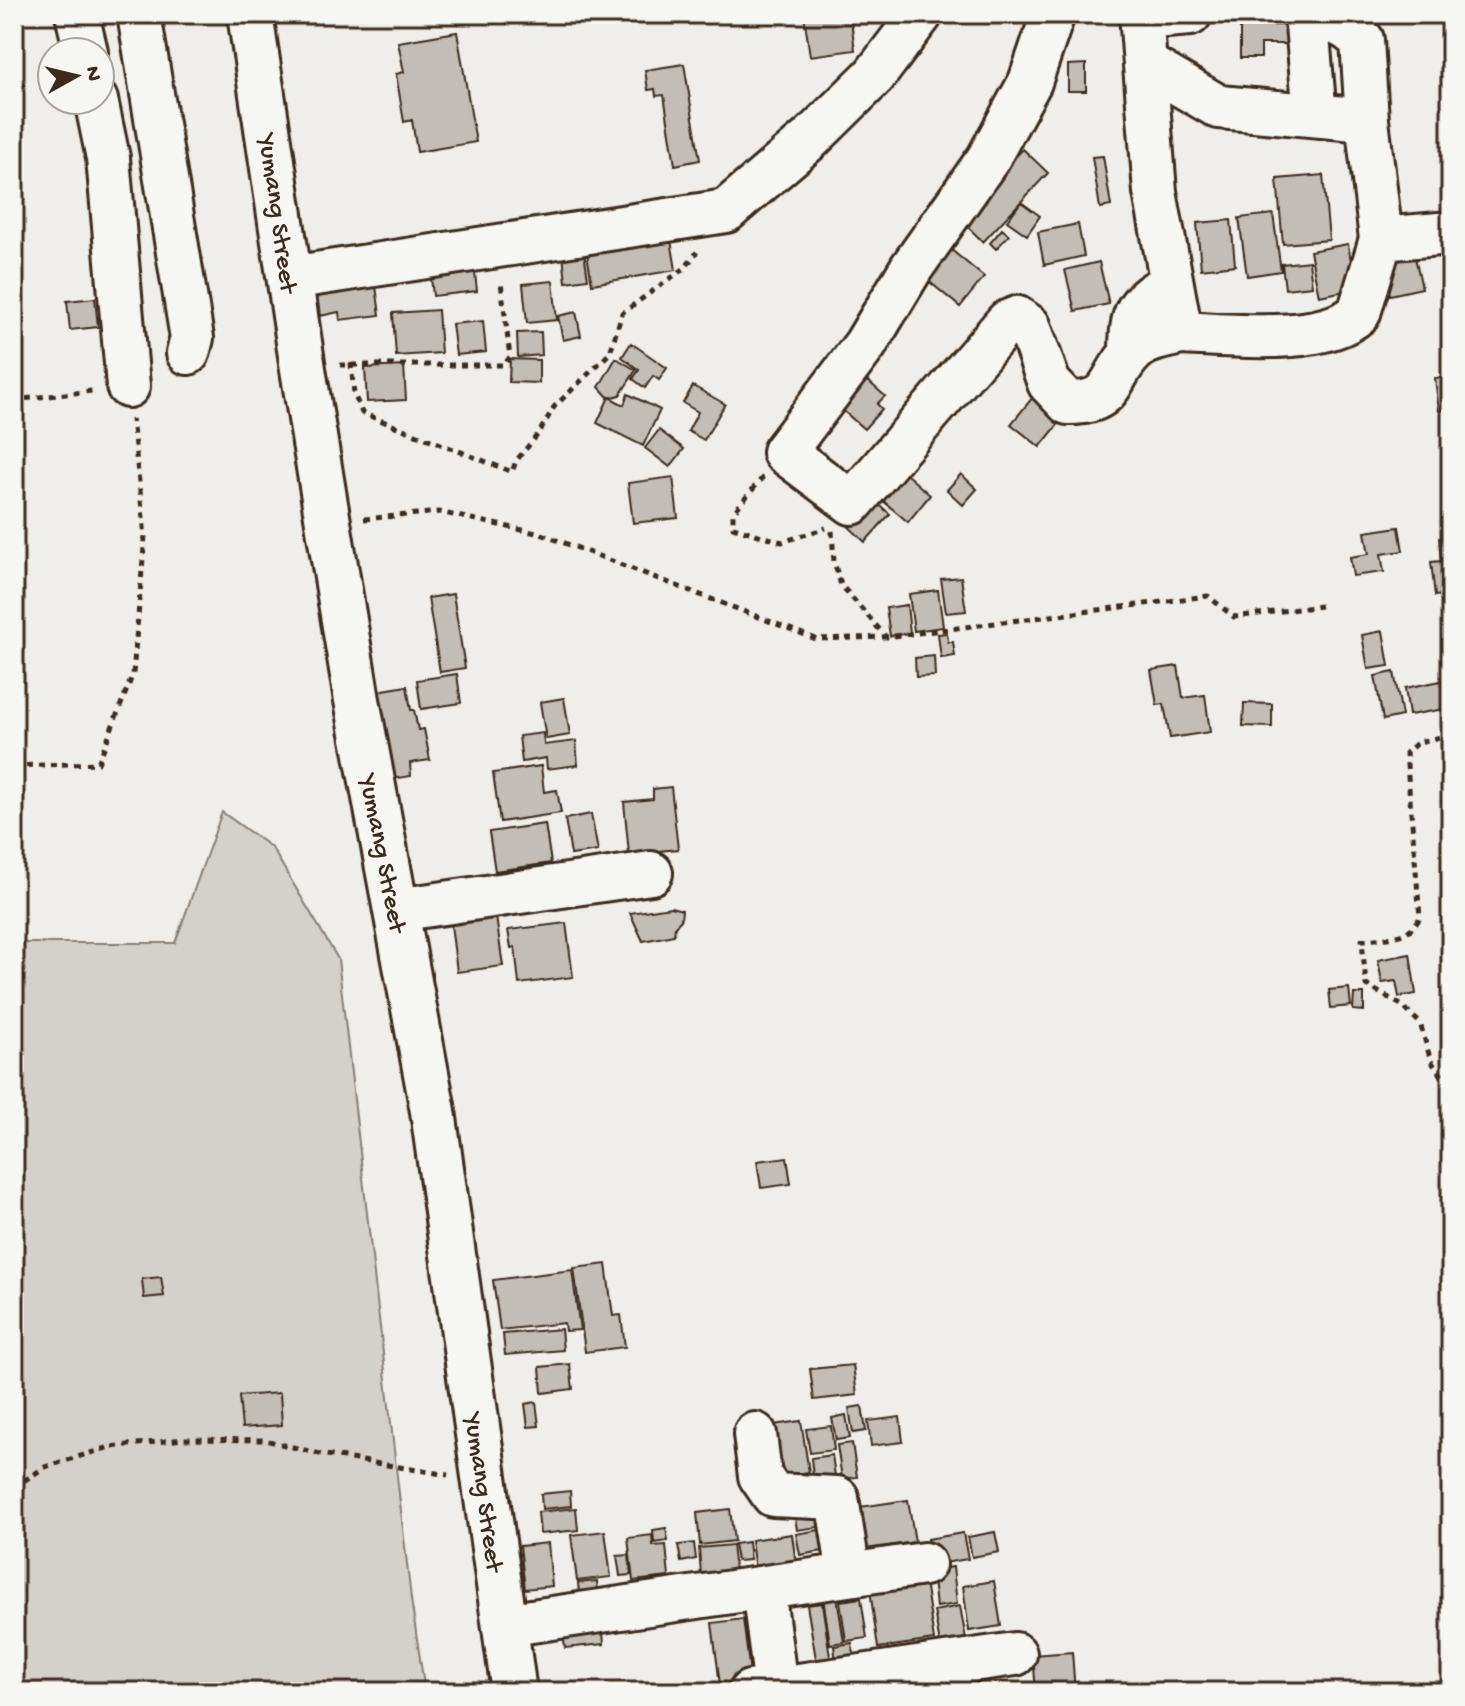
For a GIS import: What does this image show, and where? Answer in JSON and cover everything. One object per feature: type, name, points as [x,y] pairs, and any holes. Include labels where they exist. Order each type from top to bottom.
[{"type":"main road","name":"Yumang Street","points":[[250,14],[327,522],[433,1111],[514,1692]]},
{"type":"street","points":[[77,14],[82,36]]},
{"type":"street","points":[[139,14],[192,338],[188,353]]},
{"type":"street","points":[[290,278],[726,211],[810,139],[874,76],[921,14]]},
{"type":"street","points":[[1053,14],[1030,82],[988,159],[912,267],[865,345],[784,452],[852,503],[1012,319],[1017,318],[1029,326],[1049,383],[1068,403],[1079,403],[1105,394],[1131,353],[1161,337],[1181,333],[1257,336],[1314,333],[1350,322],[1359,313],[1381,239],[1367,120],[1362,40],[1319,14]]},
{"type":"street","points":[[1181,333],[1158,212],[1148,125],[1147,65],[1141,16],[1190,14]]},
{"type":"street","points":[[1306,14],[1315,115]]},
{"type":"street","points":[[1147,65],[1219,107]]},
{"type":"street","points":[[1148,125],[1219,107],[1367,120]]},
{"type":"street","points":[[99,116],[108,158],[128,386]]},
{"type":"street","points":[[108,158],[158,127]]},
{"type":"street","points":[[1381,239],[1451,233]]},
{"type":"street","points":[[1131,353],[1132,320],[1138,307],[1147,297],[1171,283]]},
{"type":"street","points":[[396,910],[651,873]]},
{"type":"street","points":[[755,1434],[760,1476],[773,1495],[828,1495],[837,1498],[849,1574]]},
{"type":"street","points":[[504,1625],[924,1564]]},
{"type":"street","points":[[763,1588],[763,1690],[1015,1654]]},
{"type":"path","points":[[351,363],[354,394],[362,413],[512,472],[516,461],[539,433],[554,407],[610,353],[622,313],[685,268],[698,250],[697,241]]},
{"type":"path","points":[[303,369],[351,363],[504,365],[510,357],[496,246]]},
{"type":"path","points":[[14,766],[98,763],[133,674],[145,536],[128,386]]},
{"type":"path","points":[[784,452],[733,513],[733,527],[782,542],[832,526],[834,562],[841,585],[886,637]]},
{"type":"path","points":[[327,522],[439,512],[541,534],[816,639],[886,637],[1208,596],[1234,617],[1321,606]]},
{"type":"path","points":[[1451,735],[1412,745],[1406,753],[1420,917],[1415,927],[1401,936],[1362,940],[1366,985],[1401,1005],[1420,1023],[1431,1061],[1451,1088]]},
{"type":"path","points":[[14,1502],[22,1482],[45,1467],[110,1447],[184,1439],[265,1440],[320,1454],[484,1481]]},
{"type":"path","points":[[14,1670],[15,1692]]},
{"type":"shaded area","points":[[222,812],[272,848],[338,959],[411,1599],[425,1692],[14,1692],[14,943],[175,943]]},
{"type":"building","points":[[850,14],[855,50],[810,56],[804,15]]},
{"type":"building","points":[[1240,25],[1294,25],[1294,44],[1261,44],[1261,58],[1240,58]]},
{"type":"building","points":[[457,32],[476,142],[417,152],[412,120],[404,122],[396,74],[404,72],[398,42]]},
{"type":"building","points":[[684,64],[700,160],[675,165],[664,95],[656,96],[655,89],[648,90],[645,70]]},
{"type":"building","points":[[1086,64],[1086,91],[1068,91],[1068,65]]},
{"type":"building","points":[[1023,149],[1048,173],[983,242],[958,217]]},
{"type":"building","points":[[1103,156],[1111,206],[1100,208],[1092,157]]},
{"type":"building","points":[[1323,175],[1329,240],[1283,244],[1277,179]]},
{"type":"building","points":[[1021,202],[1040,216],[1027,235],[1007,221]]},
{"type":"building","points":[[1273,214],[1281,271],[1247,276],[1239,218]]},
{"type":"building","points":[[1231,220],[1235,265],[1201,269],[1197,223]]},
{"type":"building","points":[[668,222],[676,270],[592,284],[584,236]]},
{"type":"building","points":[[1078,224],[1084,256],[1044,265],[1038,232]]},
{"type":"building","points":[[1002,229],[1009,235],[996,249],[990,243]]},
{"type":"building","points":[[1348,244],[1356,289],[1319,296],[1310,251]]},
{"type":"building","points":[[949,248],[984,277],[960,307],[925,278]]},
{"type":"building","points":[[584,252],[588,279],[566,282],[563,255]]},
{"type":"building","points":[[1415,257],[1422,288],[1390,295],[1383,264]]},
{"type":"building","points":[[1309,261],[1312,286],[1285,289],[1282,264]]},
{"type":"building","points":[[1099,262],[1109,304],[1075,311],[1065,270]]},
{"type":"building","points":[[474,264],[477,291],[433,296],[430,268]]},
{"type":"building","points":[[375,279],[380,315],[340,320],[339,312],[320,316],[316,287]]},
{"type":"building","points":[[553,281],[557,320],[527,323],[523,284]]},
{"type":"building","points":[[95,298],[98,327],[70,330],[67,301]]},
{"type":"building","points":[[438,310],[441,353],[396,356],[393,313]]},
{"type":"building","points":[[576,312],[581,336],[563,340],[558,316]]},
{"type":"building","points":[[483,321],[486,352],[456,355],[452,324]]},
{"type":"building","points":[[541,332],[542,355],[518,357],[517,333]]},
{"type":"building","points":[[631,343],[667,368],[659,380],[653,376],[645,388],[633,379],[639,370],[622,357]]},
{"type":"building","points":[[616,358],[636,370],[620,395],[609,398],[599,387]]},
{"type":"building","points":[[510,359],[539,360],[539,383],[509,382]]},
{"type":"building","points":[[404,366],[406,400],[367,402],[365,368]]},
{"type":"building","points":[[851,366],[885,396],[877,404],[882,409],[864,429],[830,399]]},
{"type":"building","points":[[1451,376],[1451,409],[1439,411],[1435,378]]},
{"type":"building","points":[[693,386],[725,404],[704,440],[688,431],[698,412],[683,403]]},
{"type":"building","points":[[628,394],[660,410],[643,446],[597,423],[609,397],[624,405]]},
{"type":"building","points":[[1033,397],[1061,421],[1040,447],[1011,424]]},
{"type":"building","points":[[1451,425],[1451,481],[1445,426]]},
{"type":"building","points":[[659,430],[684,449],[670,467],[645,448]]},
{"type":"building","points":[[898,467],[930,495],[908,522],[875,494]]},
{"type":"building","points":[[961,474],[977,489],[963,505],[947,490]]},
{"type":"building","points":[[673,477],[678,518],[633,523],[628,483]]},
{"type":"building","points":[[867,494],[890,514],[865,542],[843,521]]},
{"type":"building","points":[[1399,527],[1403,551],[1381,554],[1384,572],[1353,576],[1350,557],[1369,554],[1365,532]]},
{"type":"building","points":[[1451,536],[1451,594],[1435,596],[1431,562],[1441,561],[1439,538]]},
{"type":"building","points":[[961,577],[966,611],[946,613],[941,579]]},
{"type":"building","points":[[938,590],[943,627],[914,631],[909,594]]},
{"type":"building","points":[[453,594],[465,668],[440,672],[428,598]]},
{"type":"building","points":[[907,605],[910,633],[890,636],[886,608]]},
{"type":"building","points":[[1383,631],[1389,666],[1368,669],[1362,635]]},
{"type":"building","points":[[947,633],[948,642],[953,642],[955,656],[941,658],[938,634]]},
{"type":"building","points":[[934,656],[935,676],[916,677],[915,658]]},
{"type":"building","points":[[1178,666],[1183,698],[1205,695],[1210,732],[1170,738],[1164,704],[1157,705],[1151,670]]},
{"type":"building","points":[[1394,672],[1402,716],[1383,720],[1375,676]]},
{"type":"building","points":[[457,674],[461,703],[421,709],[417,680]]},
{"type":"building","points":[[1451,679],[1451,708],[1409,715],[1405,688]]},
{"type":"building","points":[[407,686],[418,730],[424,729],[430,760],[410,763],[411,776],[391,779],[377,691]]},
{"type":"building","points":[[564,698],[570,735],[546,739],[540,702]]},
{"type":"building","points":[[1244,703],[1272,704],[1272,727],[1243,726]]},
{"type":"building","points":[[543,733],[544,745],[576,741],[578,765],[547,769],[546,758],[522,762],[519,736]]},
{"type":"building","points":[[541,766],[544,792],[557,790],[561,813],[500,822],[493,773]]},
{"type":"building","points":[[671,787],[678,849],[629,854],[624,802],[653,799],[653,789]]},
{"type":"building","points":[[591,814],[598,851],[571,855],[565,819]]},
{"type":"building","points":[[545,824],[551,863],[495,871],[489,832]]},
{"type":"building","points":[[494,903],[503,966],[457,972],[449,909]]},
{"type":"building","points":[[671,907],[682,910],[674,935],[643,941],[630,913]]},
{"type":"building","points":[[566,923],[573,977],[519,984],[515,947],[511,948],[508,930]]},
{"type":"building","points":[[1410,954],[1416,994],[1399,997],[1396,981],[1382,983],[1378,960]]},
{"type":"building","points":[[1349,988],[1351,1006],[1331,1008],[1329,990]]},
{"type":"building","points":[[1354,994],[1364,994],[1364,1011],[1353,1010]]},
{"type":"building","points":[[787,1157],[791,1184],[761,1188],[757,1161]]},
{"type":"building","points":[[606,1264],[613,1316],[621,1315],[625,1347],[585,1352],[574,1268]]},
{"type":"building","points":[[572,1270],[580,1330],[565,1331],[564,1323],[500,1330],[493,1280]]},
{"type":"building","points":[[161,1277],[164,1296],[144,1298],[142,1279]]},
{"type":"building","points":[[561,1329],[563,1350],[505,1355],[503,1334]]},
{"type":"building","points":[[570,1364],[573,1389],[542,1393],[540,1367]]},
{"type":"building","points":[[853,1365],[857,1395],[814,1400],[810,1369]]},
{"type":"building","points":[[280,1393],[282,1425],[242,1428],[239,1396]]},
{"type":"building","points":[[536,1402],[539,1426],[528,1427],[525,1404]]},
{"type":"building","points":[[862,1406],[866,1431],[853,1433],[849,1408]]},
{"type":"building","points":[[846,1415],[850,1438],[836,1440],[832,1418]]},
{"type":"building","points":[[900,1417],[903,1442],[871,1446],[868,1421]]},
{"type":"building","points":[[801,1421],[809,1472],[774,1477],[766,1426]]},
{"type":"building","points":[[831,1426],[834,1450],[810,1453],[806,1429]]},
{"type":"building","points":[[852,1443],[857,1477],[842,1479],[837,1445]]},
{"type":"building","points":[[832,1455],[836,1483],[814,1486],[811,1458]]},
{"type":"building","points":[[570,1491],[571,1506],[542,1509],[541,1494]]},
{"type":"building","points":[[908,1500],[915,1542],[866,1549],[860,1507]]},
{"type":"building","points":[[824,1507],[826,1526],[797,1530],[794,1511]]},
{"type":"building","points":[[576,1508],[578,1530],[540,1534],[538,1512]]},
{"type":"building","points":[[730,1509],[734,1541],[700,1545],[697,1513]]},
{"type":"building","points":[[837,1527],[840,1548],[800,1555],[796,1534]]},
{"type":"building","points":[[666,1528],[668,1541],[654,1543],[653,1530]]},
{"type":"building","points":[[605,1531],[611,1577],[577,1581],[571,1535]]},
{"type":"building","points":[[995,1532],[999,1552],[972,1557],[968,1537]]},
{"type":"building","points":[[963,1533],[968,1559],[931,1565],[927,1539]]},
{"type":"building","points":[[792,1534],[796,1565],[755,1571],[751,1540]]},
{"type":"building","points":[[652,1535],[653,1546],[666,1545],[669,1577],[633,1581],[628,1538]]},
{"type":"building","points":[[748,1542],[750,1560],[737,1561],[734,1544]]},
{"type":"building","points":[[548,1543],[552,1586],[525,1589],[520,1546]]},
{"type":"building","points":[[694,1543],[696,1559],[681,1562],[678,1545]]},
{"type":"building","points":[[732,1545],[735,1571],[701,1575],[699,1548]]},
{"type":"building","points":[[629,1555],[631,1575],[620,1576],[617,1556]]},
{"type":"building","points":[[953,1567],[957,1604],[936,1607],[932,1570]]},
{"type":"building","points":[[924,1575],[934,1640],[878,1648],[869,1582]]},
{"type":"building","points":[[597,1581],[598,1592],[579,1593],[578,1583]]},
{"type":"building","points":[[994,1581],[1001,1626],[969,1631],[963,1586]]},
{"type":"building","points":[[821,1584],[837,1597],[844,1642],[830,1644]]},
{"type":"building","points":[[861,1598],[867,1638],[846,1641],[840,1601]]},
{"type":"building","points":[[822,1603],[831,1663],[817,1665],[807,1605]]},
{"type":"building","points":[[960,1606],[967,1645],[941,1650],[934,1611]]},
{"type":"building","points":[[602,1619],[604,1644],[565,1648],[562,1624]]},
{"type":"building","points":[[743,1619],[751,1681],[720,1685],[712,1623]]},
{"type":"building","points":[[852,1643],[855,1660],[836,1662],[834,1646]]},
{"type":"building","points":[[1072,1652],[1075,1692],[1036,1692],[1033,1655]]},
{"type":"building","points":[[974,1665],[978,1692],[959,1692],[956,1668]]}]
